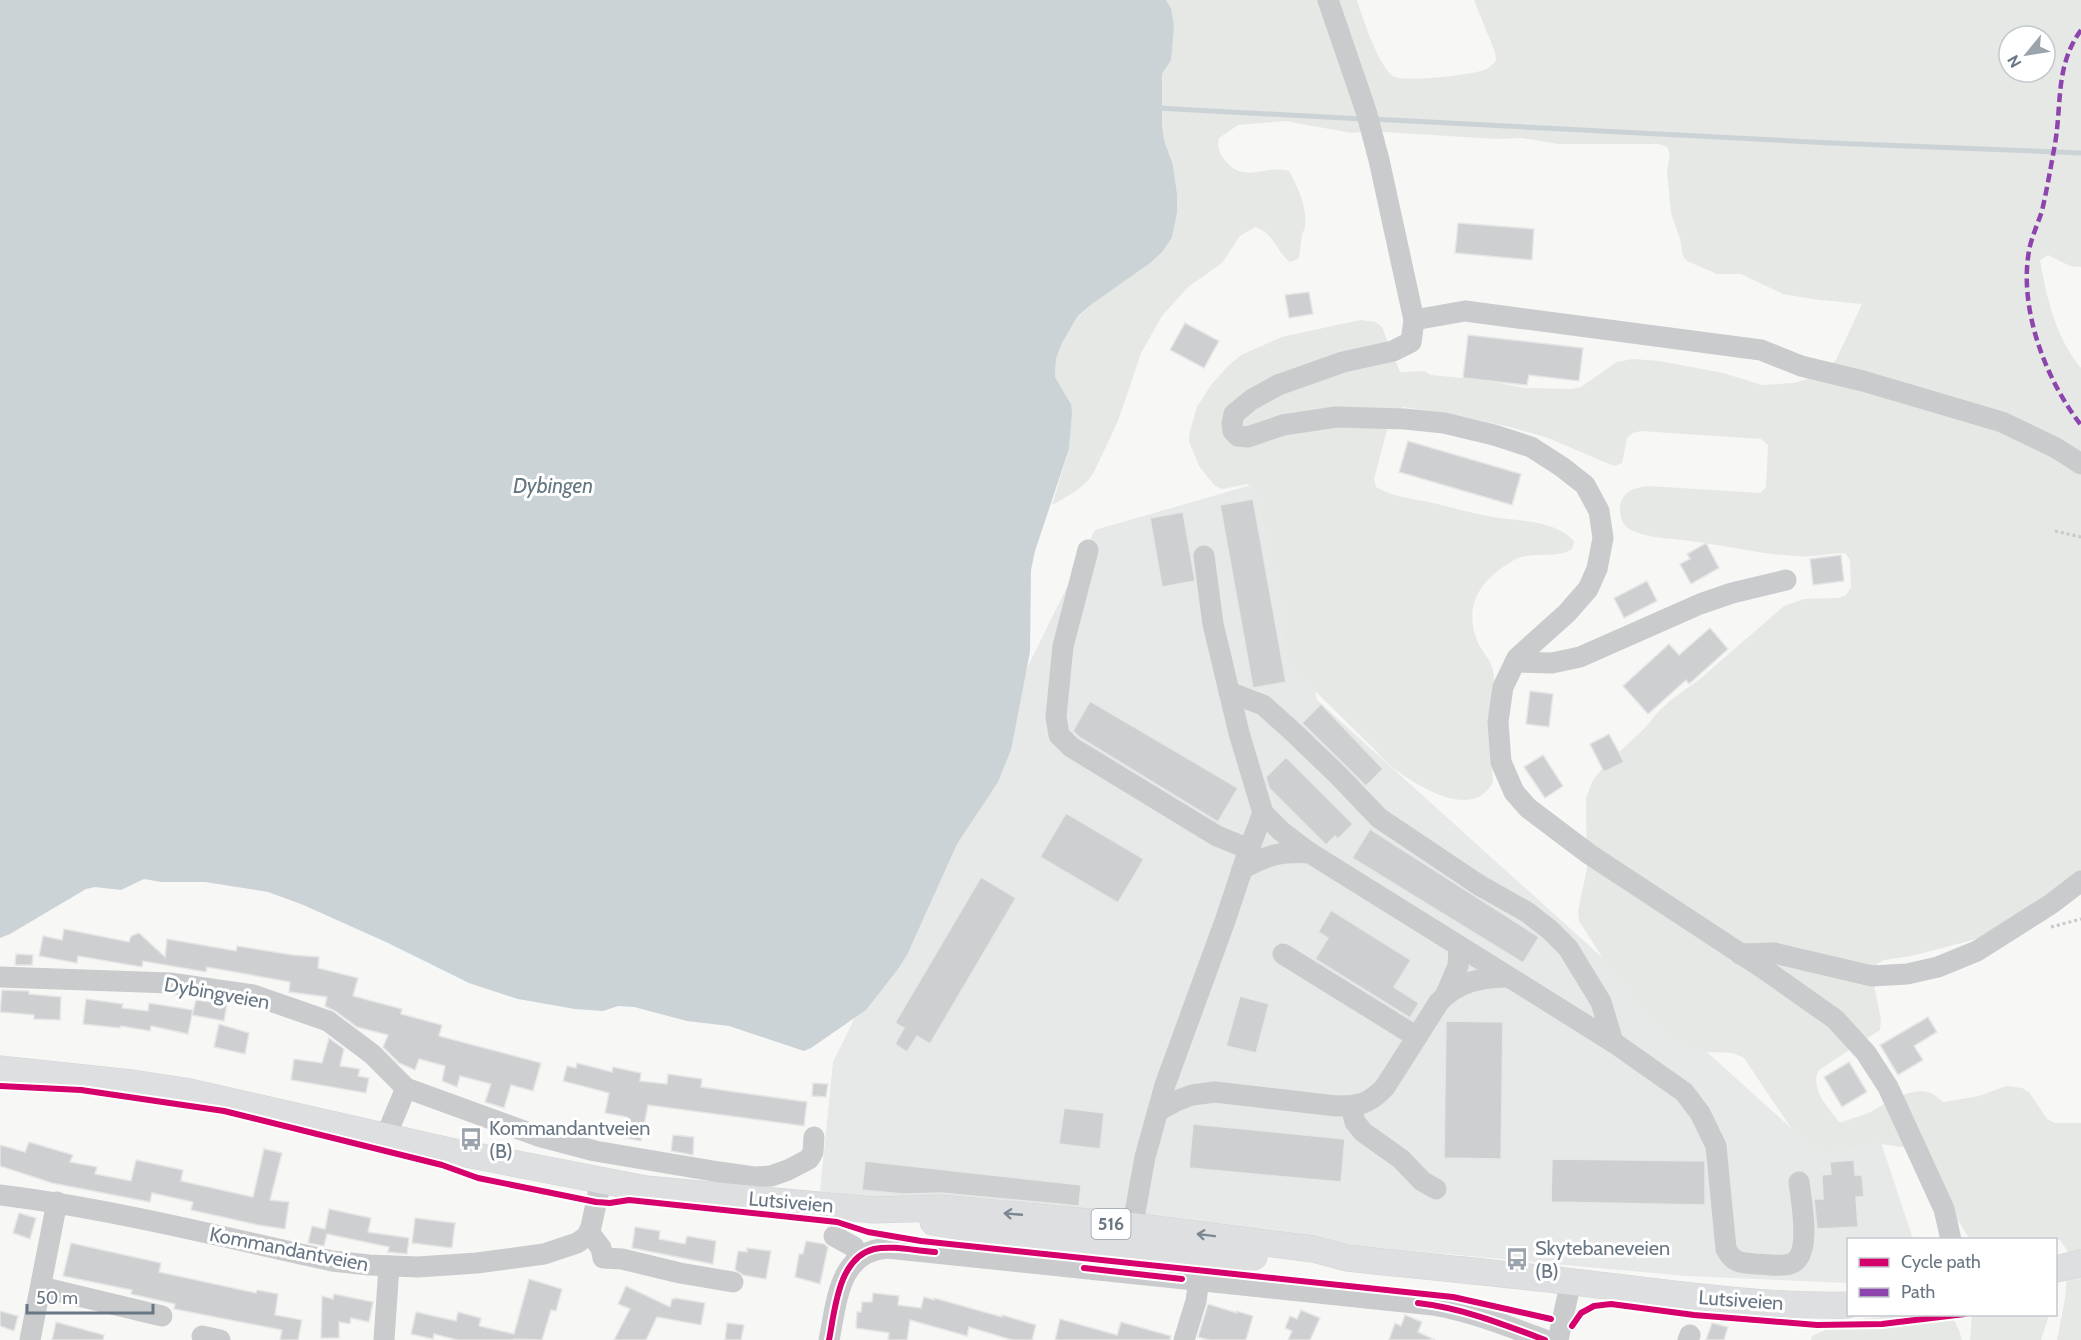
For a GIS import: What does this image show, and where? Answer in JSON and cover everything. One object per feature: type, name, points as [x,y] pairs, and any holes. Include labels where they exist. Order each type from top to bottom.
[{"type":"main road","name":"Lutsiveien","points":[[0,1069],[185,1091],[386,1136],[646,1189],[874,1210],[991,1232],[1131,1236],[1311,1262],[1347,1258],[1571,1281],[1696,1298],[1785,1304],[1847,1305]]},
{"type":"main road","points":[[2057,1269],[2081,1263]]},
{"type":"street","points":[[1328,0],[1366,111],[1379,160],[1414,320],[1411,342],[1392,351],[1343,362],[1278,386],[1251,400],[1234,414],[1233,431],[1238,436],[1248,437],[1283,425],[1336,417],[1405,419],[1443,423],[1494,435],[1531,447],[1585,485],[1599,511],[1602,529],[1603,538],[1597,569],[1588,589],[1567,613],[1515,662],[1503,687],[1498,722],[1501,762],[1514,792],[1528,808],[1589,854],[1835,1019],[1866,1053],[1888,1088],[1921,1155],[1944,1209],[1951,1238]]},
{"type":"street","points":[[1414,320],[1465,311],[1761,350],[1801,366],[1863,381],[2002,422],[2056,447],[2081,464]]},
{"type":"street","points":[[1088,550],[1063,646],[1056,717],[1059,735],[1071,747],[1217,836],[1249,849]]},
{"type":"street","points":[[1204,556],[1213,624],[1239,733],[1263,813],[1281,831],[1310,853],[1613,1042],[1684,1092],[1700,1113],[1716,1146],[1726,1249],[1731,1257],[1740,1262],[1782,1265],[1792,1264],[1800,1258],[1804,1244],[1799,1182]]},
{"type":"street","points":[[1515,662],[1552,663],[1580,657],[1700,604],[1732,593],[1786,580]]},
{"type":"street","points":[[1229,692],[1263,705],[1315,752],[1379,818],[1479,885],[1527,912],[1550,930],[1568,948],[1601,1002],[1613,1042]]},
{"type":"street","points":[[1131,1236],[1145,1157],[1165,1085],[1263,813]]},
{"type":"street","points":[[1242,869],[1263,857],[1280,853],[1310,853]]},
{"type":"street","points":[[1740,954],[1774,952],[1872,976],[1907,974],[1938,967],[1977,951],[2051,904],[2081,881]]},
{"type":"street","points":[[1158,1111],[1192,1095],[1215,1092],[1336,1106],[1366,1103],[1375,1098],[1385,1087],[1446,994],[1458,966],[1459,947]]},
{"type":"street","points":[[1283,954],[1417,1037]]},
{"type":"street","name":"Dybingveien","points":[[0,977],[170,983],[253,995],[328,1021],[372,1054],[406,1088],[550,1139],[614,1155],[754,1177],[781,1173],[809,1159],[813,1152],[814,1137]]},
{"type":"street","points":[[1446,994],[1471,981],[1506,977]]},
{"type":"street","points":[[386,1136],[406,1088]]},
{"type":"street","points":[[1351,1106],[1355,1122],[1363,1132],[1401,1159],[1422,1181],[1436,1189]]},
{"type":"street","points":[[601,1181],[589,1232],[601,1248],[603,1258],[622,1258],[680,1273],[733,1282]]},
{"type":"street","name":"Kommandantveien","points":[[0,1195],[57,1202],[332,1261],[389,1266],[442,1266],[528,1257],[577,1244],[589,1232]]},
{"type":"street","points":[[30,1340],[57,1202]]},
{"type":"street","points":[[834,1236],[854,1247],[859,1258]]},
{"type":"street","points":[[829,1340],[839,1292],[847,1271],[859,1258],[875,1249],[887,1248],[1433,1305],[1499,1322],[1545,1340]]},
{"type":"street","points":[[384,1340],[389,1266]]},
{"type":"street","points":[[1184,1340],[1196,1301],[1199,1281]]},
{"type":"street","points":[[1557,1340],[1571,1281]]},
{"type":"street","points":[[41,1287],[162,1316]]},
{"type":"path","points":[[2055,531],[2081,537]]},
{"type":"shaded area","points":[[1166,0],[1357,0],[1382,63],[1393,76],[1409,79],[1474,73],[1485,70],[1496,61],[1495,52],[1474,0],[2081,0],[2081,267],[2070,266],[2048,255],[2040,260],[2053,317],[2072,356],[2081,368],[2081,886],[1988,936],[1911,956],[1884,960],[1877,964],[1873,980],[1881,1020],[1880,1030],[1819,1070],[1816,1084],[1821,1098],[1839,1122],[1847,1124],[1911,1092],[1931,1093],[1943,1102],[1979,1096],[2006,1086],[2022,1088],[2029,1092],[2047,1119],[2055,1123],[2081,1123],[2081,1340],[2057,1340],[2065,1299],[2069,1253],[2060,1240],[2057,1238],[1969,1238],[1908,1148],[1875,1143],[1831,1153],[1804,1147],[1744,1058],[1729,1053],[1704,1052],[1690,1048],[1666,1035],[1637,1007],[1624,990],[1579,921],[1578,911],[1587,868],[1586,798],[1592,782],[1603,767],[1671,700],[1701,678],[1784,606],[1804,599],[1838,598],[1846,595],[1851,587],[1850,560],[1845,553],[1801,556],[1768,553],[1653,537],[1631,530],[1624,524],[1620,514],[1623,498],[1630,491],[1641,487],[1760,493],[1766,487],[1768,445],[1761,439],[1641,431],[1627,438],[1622,463],[1614,466],[1548,438],[1510,427],[1404,407],[1396,410],[1388,426],[1374,479],[1376,487],[1396,495],[1477,514],[1547,525],[1566,534],[1574,541],[1572,549],[1565,552],[1521,557],[1514,560],[1492,576],[1478,594],[1472,617],[1474,629],[1478,643],[1492,667],[1494,685],[1490,717],[1493,782],[1485,793],[1474,799],[1462,800],[1435,793],[1396,770],[1312,688],[1298,680],[1289,667],[1280,596],[1255,488],[1247,484],[1223,489],[1215,486],[1199,466],[1189,441],[1197,407],[1211,385],[1241,355],[1282,337],[1360,320],[1376,322],[1382,327],[1400,372],[1424,371],[1431,375],[1483,380],[1525,388],[1572,389],[1581,387],[1617,362],[1633,359],[1659,361],[1723,373],[1762,385],[1794,383],[1818,376],[1836,360],[1862,304],[1783,294],[1741,274],[1717,274],[1687,261],[1683,256],[1671,213],[1667,171],[1670,154],[1667,147],[1659,144],[1558,144],[1522,138],[1496,139],[1369,131],[1352,133],[1285,121],[1238,125],[1219,138],[1218,147],[1225,160],[1232,167],[1247,173],[1272,170],[1289,171],[1296,184],[1305,219],[1298,259],[1290,262],[1266,233],[1255,227],[1240,236],[1222,263],[1188,287],[1162,316],[1141,353],[1118,421],[1093,474],[1080,488],[1052,505],[1069,449],[1071,404],[1055,377],[1056,359],[1062,343],[1078,317],[1163,251],[1172,236],[1177,213],[1177,194],[1173,165],[1164,140],[1162,73],[1171,60],[1171,8]]},
{"type":"shaded area","points":[[1272,479],[1317,700],[1800,1136],[1871,1112],[1913,1238],[1847,1238],[1847,1283],[1686,1276],[1076,1220],[820,1191],[833,1062],[1095,530]]},
{"type":"shaded area","points":[[1893,1316],[1952,1316],[1962,1340],[1811,1340],[1812,1336],[1842,1323]]},
{"type":"shaded area","points":[[1972,1316],[2049,1316],[2041,1340],[1970,1340]]},
{"type":"water","name":"Dybingen","points":[[0,0],[1166,0],[1171,8],[1174,26],[1171,60],[1162,74],[1164,140],[1173,165],[1177,194],[1177,213],[1172,237],[1163,251],[1150,263],[1078,316],[1062,343],[1056,359],[1055,377],[1071,404],[1069,449],[1035,551],[1031,570],[1030,652],[1011,750],[998,782],[957,844],[907,955],[866,1010],[804,1051],[729,1026],[687,1021],[634,1007],[618,1006],[603,1011],[575,1009],[518,999],[469,983],[301,904],[268,892],[205,882],[161,882],[144,879],[121,890],[95,887],[86,889],[0,938]]},
{"type":"building","points":[[1458,223],[1534,229],[1532,260],[1455,253]]},
{"type":"building","points":[[1309,292],[1313,314],[1289,318],[1285,295]]},
{"type":"building","points":[[1185,323],[1219,341],[1204,368],[1170,350]]},
{"type":"building","points":[[1468,335],[1583,348],[1579,381],[1529,375],[1527,385],[1463,378]]},
{"type":"building","points":[[1408,441],[1521,474],[1512,505],[1399,472]]},
{"type":"building","points":[[1253,499],[1286,682],[1253,688],[1220,505]]},
{"type":"building","points":[[1183,512],[1195,581],[1162,587],[1150,518]]},
{"type":"building","points":[[1706,543],[1719,568],[1691,584],[1680,564],[1690,559],[1687,554]]},
{"type":"building","points":[[1841,555],[1844,581],[1813,585],[1810,559]]},
{"type":"building","points":[[1647,581],[1657,601],[1624,618],[1614,598]]},
{"type":"building","points":[[1710,628],[1728,649],[1689,684],[1686,680],[1648,714],[1623,686],[1669,644],[1679,655]]},
{"type":"building","points":[[1530,691],[1553,694],[1549,727],[1526,724]]},
{"type":"building","points":[[1090,701],[1238,788],[1218,822],[1079,737],[1073,731]]},
{"type":"building","points":[[1321,704],[1383,769],[1366,786],[1302,723]]},
{"type":"building","points":[[1609,734],[1624,762],[1604,772],[1590,744]]},
{"type":"building","points":[[1543,755],[1563,786],[1545,798],[1524,767]]},
{"type":"building","points":[[1286,757],[1353,824],[1338,839],[1335,836],[1326,845],[1269,788],[1266,777]]},
{"type":"building","points":[[1066,813],[1144,859],[1118,903],[1040,857]]},
{"type":"building","points":[[1370,829],[1539,937],[1523,963],[1352,858]]},
{"type":"building","points":[[981,877],[1016,898],[930,1044],[917,1036],[907,1052],[895,1044],[904,1028],[895,1023]]},
{"type":"building","points":[[1331,910],[1411,960],[1394,987],[1419,1003],[1410,1018],[1315,959],[1328,938],[1318,932]]},
{"type":"building","points":[[64,929],[129,942],[131,936],[139,933],[165,957],[167,939],[236,951],[237,946],[319,957],[318,968],[358,978],[353,996],[402,1009],[401,1014],[442,1025],[439,1036],[541,1063],[533,1091],[511,1085],[504,1108],[485,1102],[491,1084],[460,1076],[457,1087],[442,1081],[445,1066],[419,1059],[415,1070],[399,1063],[383,1047],[388,1035],[357,1027],[325,1006],[327,997],[289,992],[290,982],[207,967],[206,972],[143,961],[142,967],[78,956],[77,963],[39,956],[43,936],[62,940]]},
{"type":"building","points":[[16,954],[33,955],[32,965],[15,965]]},
{"type":"building","points":[[2,990],[29,991],[29,994],[61,997],[60,1020],[34,1019],[34,1015],[0,1012]]},
{"type":"building","points":[[1240,996],[1269,1004],[1256,1053],[1226,1046]]},
{"type":"building","points":[[86,999],[123,1004],[122,1008],[148,1011],[149,1003],[193,1010],[188,1034],[151,1026],[150,1031],[121,1026],[120,1028],[83,1024]]},
{"type":"building","points":[[196,1000],[227,1004],[224,1021],[192,1015]]},
{"type":"building","points":[[1928,1017],[1937,1032],[1914,1046],[1923,1060],[1898,1075],[1880,1045]]},
{"type":"building","points":[[1446,1021],[1503,1022],[1501,1159],[1444,1158]]},
{"type":"building","points":[[219,1024],[249,1033],[245,1054],[214,1047]]},
{"type":"building","points":[[329,1038],[344,1049],[340,1066],[360,1069],[358,1076],[369,1078],[366,1093],[291,1080],[294,1059],[322,1063]]},
{"type":"building","points":[[1849,1062],[1867,1092],[1842,1107],[1824,1077]]},
{"type":"building","points":[[577,1063],[612,1072],[613,1067],[641,1073],[640,1081],[667,1084],[668,1074],[702,1079],[701,1087],[807,1102],[804,1126],[648,1105],[641,1141],[624,1138],[627,1117],[605,1113],[609,1093],[563,1081],[567,1066],[576,1068]]},
{"type":"building","points":[[813,1083],[828,1084],[826,1097],[812,1096]]},
{"type":"building","points":[[1064,1108],[1104,1113],[1100,1149],[1059,1144]]},
{"type":"building","points":[[1193,1124],[1345,1139],[1341,1182],[1189,1168]]},
{"type":"building","points":[[673,1135],[694,1137],[693,1155],[671,1151]]},
{"type":"building","points":[[29,1142],[73,1155],[70,1162],[97,1167],[95,1174],[131,1181],[136,1160],[183,1170],[181,1181],[253,1197],[264,1149],[282,1153],[270,1200],[289,1202],[285,1229],[191,1210],[193,1202],[152,1193],[150,1202],[52,1183],[0,1166],[0,1145],[25,1152]]},
{"type":"building","points":[[1552,1159],[1705,1161],[1705,1205],[1551,1202]]},
{"type":"building","points":[[1854,1160],[1855,1175],[1862,1175],[1864,1197],[1856,1197],[1858,1227],[1817,1229],[1814,1199],[1823,1199],[1822,1175],[1831,1174],[1830,1162]]},
{"type":"building","points":[[865,1161],[1081,1185],[1079,1206],[941,1193],[903,1194],[862,1190]]},
{"type":"building","points":[[329,1209],[371,1218],[368,1232],[409,1238],[407,1254],[388,1252],[389,1247],[327,1234],[324,1246],[308,1243],[312,1226],[325,1229]]},
{"type":"building","points":[[19,1213],[36,1218],[30,1239],[13,1233]]},
{"type":"building","points":[[415,1218],[455,1223],[452,1248],[412,1243]]},
{"type":"building","points":[[635,1227],[660,1231],[659,1239],[685,1244],[687,1236],[716,1241],[713,1264],[632,1248]]},
{"type":"building","points":[[806,1241],[824,1244],[828,1247],[820,1284],[795,1277],[799,1254],[803,1254]]},
{"type":"building","points":[[71,1243],[161,1263],[159,1272],[256,1293],[257,1290],[278,1294],[275,1315],[302,1320],[298,1340],[280,1340],[282,1330],[174,1309],[175,1304],[131,1294],[132,1290],[63,1276]]},
{"type":"building","points":[[747,1248],[771,1251],[766,1279],[743,1275],[735,1270],[738,1251],[747,1252]]},
{"type":"building","points":[[529,1279],[562,1289],[556,1311],[551,1310],[542,1340],[457,1340],[434,1334],[433,1339],[411,1334],[416,1312],[456,1321],[458,1312],[481,1318],[479,1326],[514,1334]]},
{"type":"building","points":[[626,1286],[670,1307],[672,1299],[675,1298],[705,1303],[701,1325],[657,1317],[646,1340],[614,1340],[630,1309],[618,1304]]},
{"type":"building","points":[[873,1293],[899,1296],[898,1305],[921,1308],[924,1297],[934,1300],[934,1298],[1036,1325],[1032,1340],[1012,1340],[969,1327],[967,1336],[910,1320],[907,1340],[888,1340],[889,1333],[856,1328],[857,1312],[861,1312],[862,1302],[872,1302]]},
{"type":"building","points":[[334,1294],[373,1302],[369,1322],[351,1318],[350,1324],[339,1322],[339,1338],[321,1338],[322,1296],[333,1299]]},
{"type":"building","points":[[1208,1304],[1253,1316],[1246,1340],[1209,1340],[1198,1337]]},
{"type":"building","points":[[1301,1310],[1320,1318],[1310,1340],[1288,1340],[1292,1331],[1285,1328],[1290,1316],[1297,1319]]},
{"type":"building","points":[[0,1311],[18,1316],[14,1331],[0,1326]]},
{"type":"building","points":[[1405,1315],[1422,1322],[1418,1332],[1435,1340],[1389,1340],[1395,1323],[1401,1326]]},
{"type":"building","points":[[1060,1319],[1117,1335],[1121,1322],[1171,1336],[1170,1340],[1055,1340]]},
{"type":"building","points":[[56,1322],[104,1335],[103,1340],[52,1340]]},
{"type":"building","points":[[727,1323],[744,1325],[741,1340],[725,1340]]},
{"type":"building","points":[[1712,1323],[1728,1327],[1724,1340],[1706,1340]]},
{"type":"waterway","points":[[1157,108],[1363,119]]},
{"type":"waterway","points":[[1372,119],[1831,143],[2081,153]]},
{"type":"marked path","points":[[2081,30],[2067,57],[2063,71],[2050,169],[2042,211],[2030,246],[2027,269],[2027,292],[2037,340],[2056,386],[2081,425]]},
{"type":"cycle path","points":[[0,1086],[81,1090],[224,1111],[442,1165],[478,1178],[596,1202],[610,1203],[629,1200],[837,1222],[868,1232],[921,1241],[1453,1297],[1551,1319]]},
{"type":"cycle path","points":[[829,1340],[840,1287],[853,1263],[862,1254],[874,1249],[889,1248],[935,1252]]},
{"type":"cycle path","points":[[1084,1268],[1182,1279]]},
{"type":"cycle path","points":[[1418,1303],[1466,1313],[1545,1340]]},
{"type":"cycle path","points":[[1572,1326],[1581,1313],[1594,1306],[1611,1304],[1694,1315],[1817,1325],[1882,1324],[1948,1316]]},
{"type":"place","name":"Kommandantveien (B)","points":[[471,1139]]},
{"type":"place","name":"Skytebaneveien (B)","points":[[1517,1259]]}]
